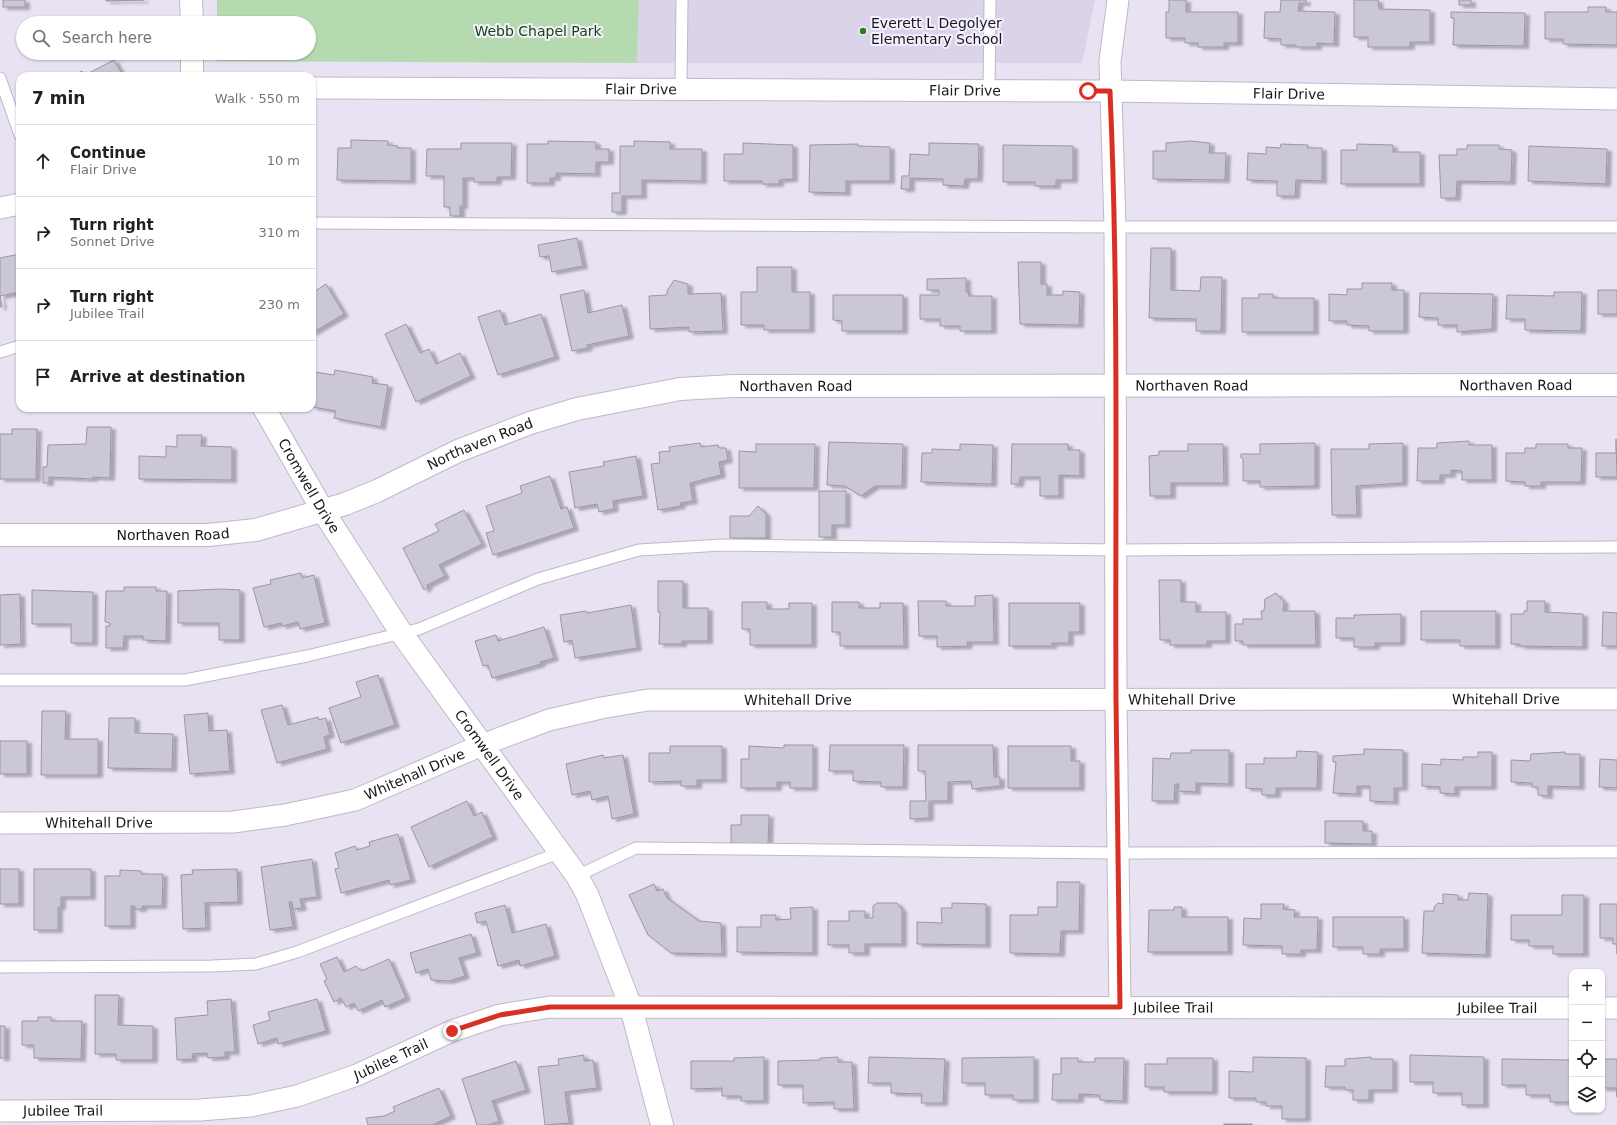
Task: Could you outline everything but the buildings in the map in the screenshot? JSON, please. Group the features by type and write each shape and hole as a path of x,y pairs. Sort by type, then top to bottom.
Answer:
{"street":[{"path":"191,0 192,16"},
{"path":"1118,0 1110,61 1110,91 1115,227 1117,385 1116,699 1120,1007"},
{"path":"192,60 192,72"},
{"name":"Flair Drive","path":"316,88 681,88 1110,91 1617,99"},
{"path":"0,208 16,205"},
{"name":"Northaven Road","path":"0,535 208,535 256,530 323,510 377,491 458,451 530,423 577,409 680,389 733,386 1617,385"},
{"name":"Cromwell Drive","path":"266,412 323,510 402,634 561,852 587,894 631,1007 662,1125"},
{"name":"Whitehall Drive","path":"0,823 233,822 285,815 355,800 482,745 549,720 601,708 648,700 1617,699"},
{"name":"Jubilee Trail","path":"0,1111 200,1110 251,1106 297,1096 357,1074 452,1031 500,1015 550,1007 1569,1008"},
{"path":"1605,1008 1617,1008"}],"lane":[{"path":"681,88 682,0"},
{"path":"990,0 990,91"},
{"path":"0,78 16,124"},
{"path":"316,223 1115,227 1617,227"},
{"path":"0,352 16,347"},
{"path":"0,680 185,680 307,656 419,629 538,579 639,550 722,545 1116,550 1617,548"},
{"path":"577,876 636,848 1118,853 1617,852"},
{"path":"0,967 212,966 256,964 296,952 561,852"}],"shaded area":[{"name":"Everett L Degolyer Elementary School","path":"639,0 1095,0 1082,63 637,63"}],"green space":[{"name":"Webb Chapel Park","path":"217,0 639,0 637,63 217,61 316,60 316,16 217,16"}],"place":[{"name":"Everett L Degolyer Elementary School","path":"863,31"}],"route":[{"path":"452,1031 500,1015 550,1007 1120,1007 1116,699 1117,385 1115,227 1110,91 1088,91"}]}
